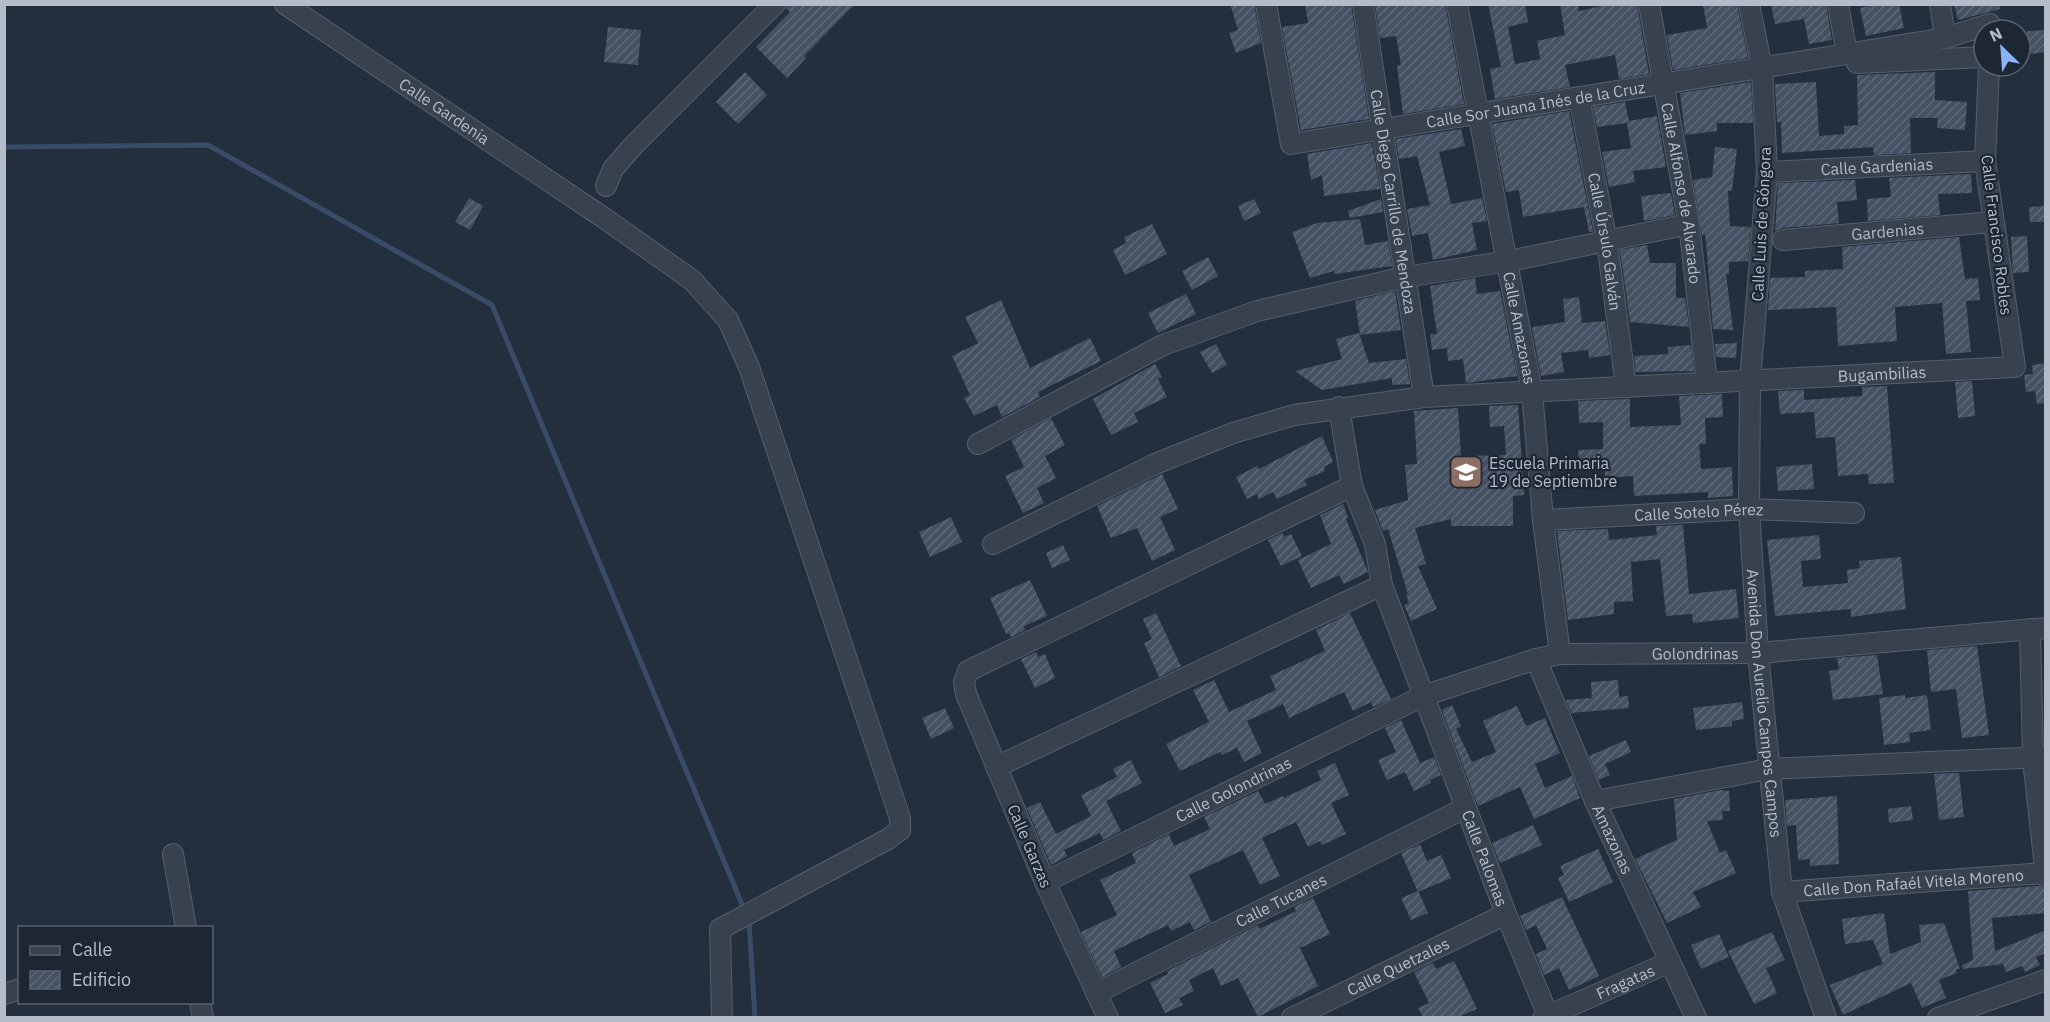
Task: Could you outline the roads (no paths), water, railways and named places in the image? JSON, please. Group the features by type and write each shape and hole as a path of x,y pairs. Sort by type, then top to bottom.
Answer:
{"street":[{"name":"Calle Gardenia","path":"285,4 604,218 692,280 728,320 753,378 900,818 900,830 888,839 720,929 722,1017"},
{"path":"606,186 613,169 633,146 775,4"},
{"name":"Calle Diego Carrillo de Mendoza","path":"1363,4 1424,397"},
{"name":"Calle Amazonas","path":"1456,4 1509,261 1532,392 1543,520 1560,654"},
{"name":"Calle Alfonso de Alvarado","path":"1649,4 1689,224 1707,383"},
{"name":"Calle Luis de Góngora","path":"1749,4 1771,67 1767,172 1750,381"},
{"path":"1838,4 1847,54"},
{"path":"1940,4 1945,38"},
{"name":"Calle Sor Juana Inés de la Cruz","path":"1272,6 1292,144 1478,111 1945,38 1972,27"},
{"name":"Calle Sor Juana Inés de la Cruz","path":"1771,67 1972,58"},
{"name":"Calle Francisco Robles","path":"1988,78 1985,161 2015,367"},
{"name":"Calle Úrsulo Galván","path":"1579,97 1607,242 1626,387"},
{"name":"Calle Gardenias","path":"1767,172 1985,161"},
{"name":"Gardenias","path":"1783,240 1993,222"},
{"path":"978,444 1162,345 1257,311 1405,277 1509,261 1689,224"},
{"name":"Bugambilias","path":"993,544 1177,455 1233,433 1284,418 1339,407 1424,397 2015,367"},
{"name":"Avenida Don Aurelio Campos Campos","path":"1750,381 1749,509 1758,653 1782,892 1826,1017"},
{"name":"Calle Palomas","path":"1339,407 1352,486 1375,544 1382,585 1546,1017"},
{"name":"Calle Garzas","path":"1108,1017 1045,882 966,694 964,682 968,670 1352,486"},
{"name":"Calle Sotelo Pérez","path":"1543,520 1749,509 1854,513"},
{"path":"996,767 1382,585"},
{"path":"2038,628 2039,758 2045,875"},
{"name":"Golondrinas","path":"1423,696 1536,659 1560,654 1758,653 2038,628"},
{"name":"Amazonas","path":"1536,659 1595,801 1696,1017"},
{"name":"Calle Golondrinas","path":"1045,882 1423,696"},
{"path":"1595,801 1769,769 2039,758"},
{"name":"Calle Tucanes","path":"1096,993 1465,808"},
{"path":"173,854 186,926"},
{"name":"Calle Don Rafaél Vitela Moreno","path":"1782,892 2045,875"},
{"name":"Calle Quetzales","path":"1292,1017 1506,914"},
{"name":"Fragatas","path":"1546,1017 1670,962"},
{"path":"1938,1017 2046,980"}],"waterway":[{"path":"4,147 208,145 492,305 749,921 755,1018"}],"place":[{"name":"Escuela Primaria 19 de Septiembre","path":"1466,472"}]}
